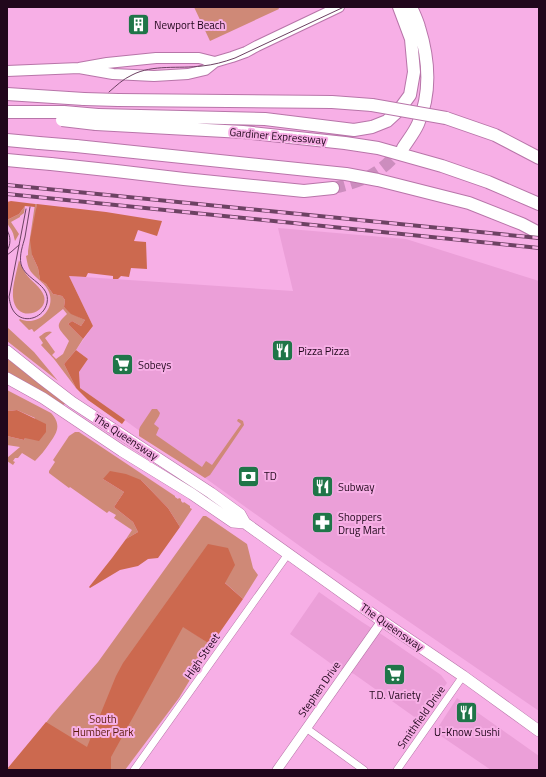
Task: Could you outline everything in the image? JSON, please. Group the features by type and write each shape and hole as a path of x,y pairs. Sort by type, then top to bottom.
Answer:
{"highway":[{"path":"7,113 97,119 265,119 354,130 372,127 387,121 399,110 410,95 414,72 410,39 399,7"},
{"path":"403,148 418,125 426,99 428,69 419,26 411,7"},
{"path":"418,7 419,26"},
{"path":"7,94 84,99 317,102 372,105 446,118 495,135 539,158"},
{"name":"Gardiner Expressway","path":"97,119 243,132 378,148 442,166 488,182 539,204"},
{"path":"7,140 352,175 469,203 522,224 539,233"},
{"path":"7,160 304,191 333,188"}],"main road":[{"path":"79,68 113,74 154,76 188,74 205,70 215,62 232,58 246,52 339,7"},
{"path":"7,71 79,68 107,63 156,58 199,58 215,62"},
{"name":"The Queensway","path":"7,351 72,402 211,493 240,514 245,524"},
{"name":"The Queensway","path":"7,378 43,398 122,451 234,522 245,524 382,621 463,676 539,731"}],"street":[{"name":"High Street","path":"138,769 288,554"},
{"name":"Stephen Drive","path":"277,770 382,621"},
{"name":"Smithfield Drive","path":"397,770 463,676"},
{"path":"306,728 364,770"}],"shaded area":[{"path":"278,228 406,239 539,281 539,711 322,562 80,388 79,372 88,359 76,350 93,326 69,276 293,291"},
{"path":"319,592 441,675 447,683 420,721 354,674 337,668 290,634"},
{"path":"457,698 539,756 539,770 491,770 435,732"}],"green space":[{"path":"194,7 278,7 279,9 210,41"},
{"path":"11,201 35,204 35,207 25,206 19,214 7,220 7,202"},
{"path":"35,204 37,204 32,255 38,268 40,280 46,284 53,294 62,296 65,300 64,307 71,313 85,320 81,326 72,321 68,324 83,339 64,364 76,388 54,359 41,345 43,343 39,337 47,332 52,332 45,338 55,352 52,355 56,359 63,354 69,341 59,328 60,322 67,314 63,309 34,332 32,329 29,330 19,320 33,321 38,319 44,315 50,305 48,289 31,271 26,256 28,255"},
{"path":"37,204 106,212 162,221 157,236 138,230 134,241 146,242 147,269 131,268 129,277 121,276 118,279 113,279 113,276 88,273 86,277 69,276 93,326 83,339 68,324 72,321 81,326 85,320 71,314 64,307 65,300 62,296 53,294 46,284 40,280 38,268 32,255 30,240"},
{"path":"25,206 24,213 11,222 19,234 15,241 13,232 8,225 7,220 19,214"},
{"path":"19,260 28,277 41,290 44,296 42,308 31,313 19,311 15,305 13,297 14,283"},
{"path":"7,327 34,352 58,381 7,341"},
{"path":"76,350 88,359 79,372 80,388 124,419 125,420 122,424 88,400 76,388 64,364"},
{"path":"7,357 65,403 64,405 7,373"},
{"path":"7,390 51,413 56,421 56,433 35,461 22,453 18,458 15,458 13,465 7,461 7,458 20,447 7,445 7,436 24,440 35,418 17,410 9,411 7,409"},
{"path":"7,409 9,411 17,410 46,424 46,432 39,441 25,438 24,440 7,436"},
{"path":"152,409 157,409 160,413 154,424 159,428 156,435 202,467 206,461 212,465 241,424 237,421 238,419 243,421 244,425 210,475 205,478 139,436 140,427"},
{"path":"75,432 79,432 178,499 181,499 183,503 184,502 190,506 192,509 180,527 168,508 141,480 103,479 124,492 114,507 133,522 138,532 126,539 132,530 114,518 116,515 109,511 107,513 49,473 55,462 53,460 69,436"},
{"path":"110,471 126,474 141,480 168,508 180,527 158,558 148,559 138,566 120,570 90,588 89,587 126,539 138,532 133,522 114,507 124,492 103,479"},
{"name":"South Humber Park","path":"203,516 206,516 247,544 253,568 258,575 243,599 222,580 183,626 211,645 179,698 125,770 9,770 52,715 98,662"},
{"path":"208,544 228,548 235,565 225,583 243,599 211,645 183,627 111,757 111,770 7,770 46,722 87,747 116,676 123,663"}],"tunnel":[{"path":"333,188 353,183 377,172 403,148"}],"tram line":[{"path":"109,92 126,78 149,69 206,66 235,58 344,7"},
{"path":"26,209 9,297 10,304 14,312 20,317 29,319 39,315 47,303 45,291 27,274 21,264 21,254 30,207"},
{"path":"7,230 10,240 7,251"},
{"path":"7,255 19,245"}],"railway":[{"path":"7,185 539,238"},
{"path":"7,194 539,248"}],"place":[{"name":"Newport Beach","path":"139,25"},
{"name":"Pizza Pizza","path":"283,351"},
{"name":"Sobeys","path":"122,365"},
{"name":"TD","path":"249,476"},
{"name":"Subway","path":"323,487"},
{"name":"Shoppers Drug Mart","path":"322,523"},
{"name":"T.D. Variety","path":"395,675"},
{"name":"U-Know Sushi","path":"467,712"}]}
